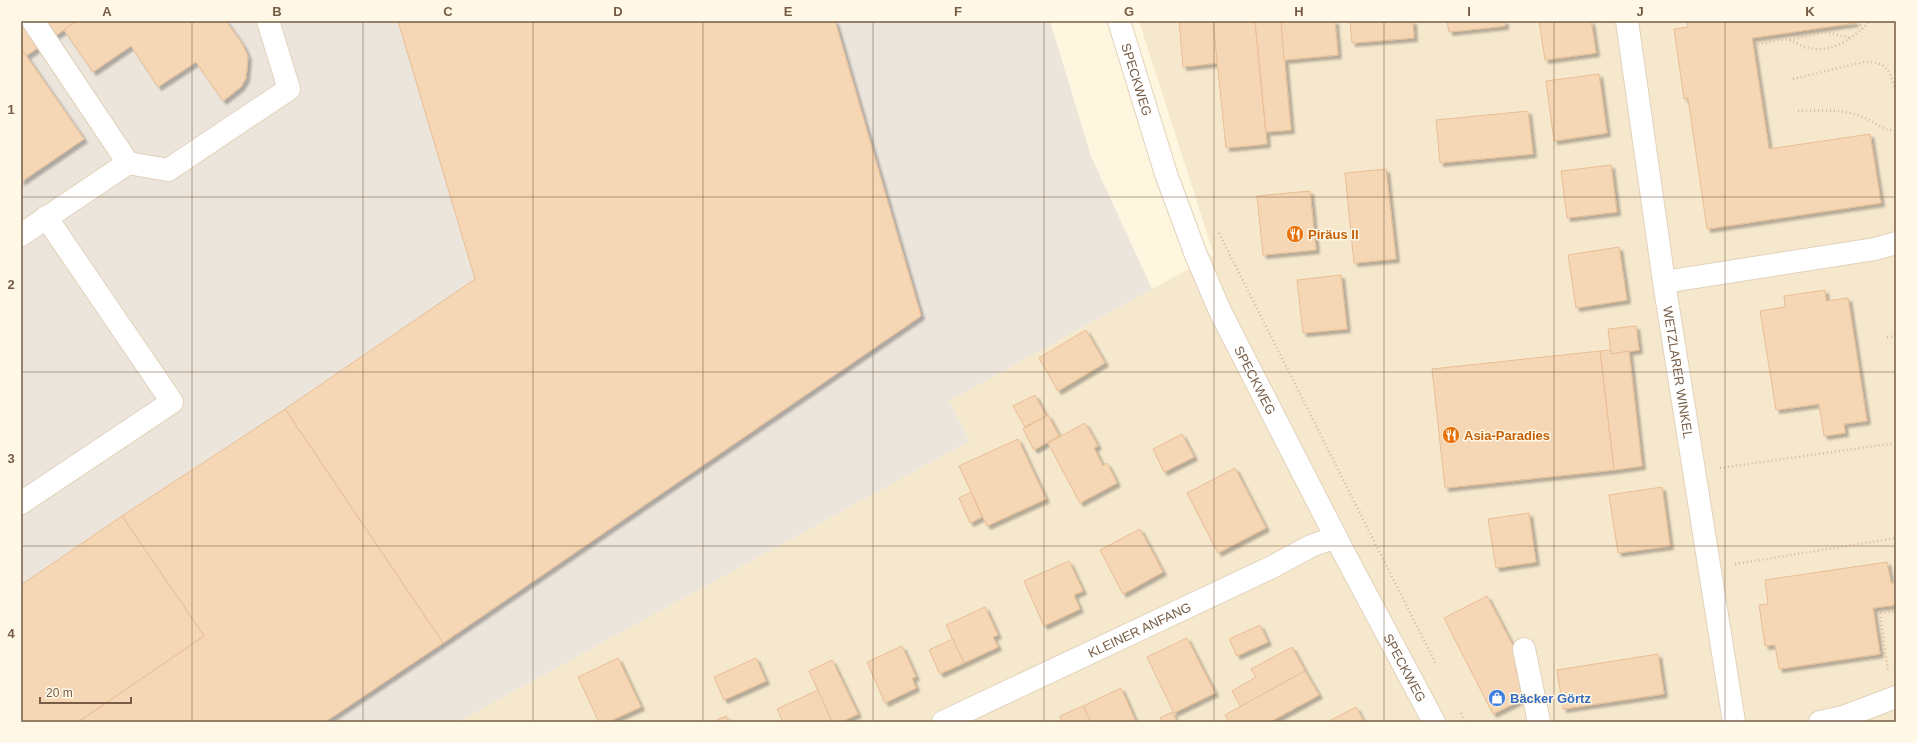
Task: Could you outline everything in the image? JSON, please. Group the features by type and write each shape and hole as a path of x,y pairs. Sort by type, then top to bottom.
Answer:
{"street":[{"path":"33,21 128,164"},
{"path":"21,235 128,164 168,170 290,89 268,21"},
{"name":"SPECKWEG","path":"1119,21 1166,174 1196,255 1220,311 1336,537 1434,722"},
{"name":"WETZLARER WINKEL","path":"1628,21 1664,282 1734,722"},
{"path":"21,503 172,402 46,217"},
{"path":"1664,282 1875,249 1896,243"},
{"name":"KLEINER ANFANG","path":"943,722 1284,562 1311,546 1336,537"},
{"path":"1524,649 1539,722"},
{"path":"1820,722 1843,717 1894,698"}],"path":[{"path":"1859,21 1862,30"},
{"path":"1790,40 1804,47 1817,50 1842,44 1862,30 1870,21"},
{"path":"1754,46 1825,32 1852,38"},
{"path":"1793,79 1864,62 1873,62 1881,64 1891,74 1896,92"},
{"path":"1798,111 1828,110 1851,113 1870,120 1886,129 1896,130"},
{"path":"1218,230 1227,252 1437,666"},
{"path":"1887,337 1896,336"},
{"path":"1694,472 1896,443"},
{"path":"1709,568 1896,538"},
{"path":"1873,611 1880,613 1896,611"},
{"path":"1880,613 1894,698"},
{"path":"1458,708 1465,722"}],"shaded area":[{"path":"21,21 1050,21 1091,156 1152,289 949,401 970,441 458,722 21,722"},
{"path":"1139,21 1896,21 1896,722 458,722 970,441 949,401 1214,255"}],"building":[{"path":"21,21 77,21 26,56 21,48"},
{"path":"77,21 226,21 243,45 248,57 246,78 241,87 223,101 196,62 158,87 131,46 93,72 64,30"},
{"path":"398,21 835,21 921,316 443,643 285,409 475,279"},
{"path":"1179,21 1213,21 1218,63 1183,67"},
{"path":"1213,21 1255,21 1267,144 1226,148"},
{"path":"1255,21 1281,21 1291,130 1266,132"},
{"path":"1281,21 1335,21 1338,55 1284,60"},
{"path":"1350,21 1413,21 1414,38 1352,43"},
{"path":"1447,21 1505,21 1505,26 1449,32"},
{"path":"1539,21 1591,21 1596,53 1545,60"},
{"path":"1687,21 1855,21 1855,23 1752,38 1769,149 1870,134 1881,203 1707,229 1688,98 1684,99 1674,29 1688,27"},
{"path":"21,48 84,139 21,182"},
{"path":"1599,74 1607,133 1554,141 1546,81"},
{"path":"1528,111 1533,154 1440,163 1436,120"},
{"path":"1611,165 1617,212 1567,218 1561,171"},
{"path":"1386,169 1396,259 1354,263 1345,173"},
{"path":"1310,191 1316,250 1263,255 1257,196"},
{"path":"1619,247 1627,300 1576,308 1568,255"},
{"path":"1341,275 1347,329 1303,333 1297,280"},
{"path":"1825,290 1826,301 1848,298 1867,421 1844,424 1845,433 1824,436 1819,404 1776,410 1760,311 1785,307 1784,296"},
{"path":"1636,326 1639,350 1611,354 1608,329"},
{"path":"1086,330 1105,363 1058,391 1039,358"},
{"path":"1610,350 1611,354 1629,351 1642,466 1614,470 1600,351"},
{"path":"1600,351 1614,470 1445,488 1432,369"},
{"path":"1035,395 1046,416 1025,427 1013,406"},
{"path":"285,409 443,643 325,722 78,722 204,636 122,516"},
{"path":"1048,415 1059,436 1034,450 1023,429"},
{"path":"1085,423 1098,446 1094,448 1103,466 1107,463 1117,483 1080,503 1048,443"},
{"path":"1182,434 1194,457 1164,472 1153,449"},
{"path":"1018,439 1046,499 987,526 959,466"},
{"path":"1235,468 1266,528 1218,553 1187,493"},
{"path":"1662,487 1670,546 1618,553 1609,495"},
{"path":"971,492 982,517 970,523 959,498"},
{"path":"1529,513 1536,562 1496,568 1488,519"},
{"path":"122,516 204,636 78,722 21,722 21,585"},
{"path":"1140,529 1163,572 1123,594 1100,550"},
{"path":"1069,561 1083,591 1074,595 1080,609 1044,626 1024,581"},
{"path":"1887,562 1891,583 1896,583 1896,605 1873,608 1880,654 1779,669 1775,645 1765,646 1759,605 1768,604 1765,580"},
{"path":"1487,596 1523,665 1515,669 1529,696 1493,714 1444,618"},
{"path":"985,607 998,635 993,637 998,647 964,663 946,625"},
{"path":"1260,625 1268,642 1237,656 1229,639"},
{"path":"1187,638 1215,693 1174,713 1147,657"},
{"path":"953,639 964,663 940,674 929,650"},
{"path":"902,646 916,677 912,678 916,688 885,703 867,662"},
{"path":"1292,647 1305,671 1241,707 1232,691 1256,677 1251,669"},
{"path":"1658,654 1664,694 1563,709 1557,670"},
{"path":"618,658 641,707 608,722 599,722 578,677"},
{"path":"756,658 766,681 724,700 714,677"},
{"path":"832,660 858,714 841,722 832,722 809,671"},
{"path":"1305,671 1319,695 1270,722 1229,722 1225,715"},
{"path":"1121,688 1136,722 1091,722 1083,706"},
{"path":"818,690 832,722 783,722 777,709"},
{"path":"1083,706 1091,722 1062,722 1060,716"},
{"path":"1356,707 1364,722 1327,722"},
{"path":"1172,712 1177,722 1162,722 1160,718"},
{"path":"726,716 729,722 712,722"}],"place":[{"name":"Piräus II","path":"1295,234"},
{"name":"Asia-Paradies","path":"1451,435"},
{"name":"Bäcker Görtz","path":"1497,698"}]}
